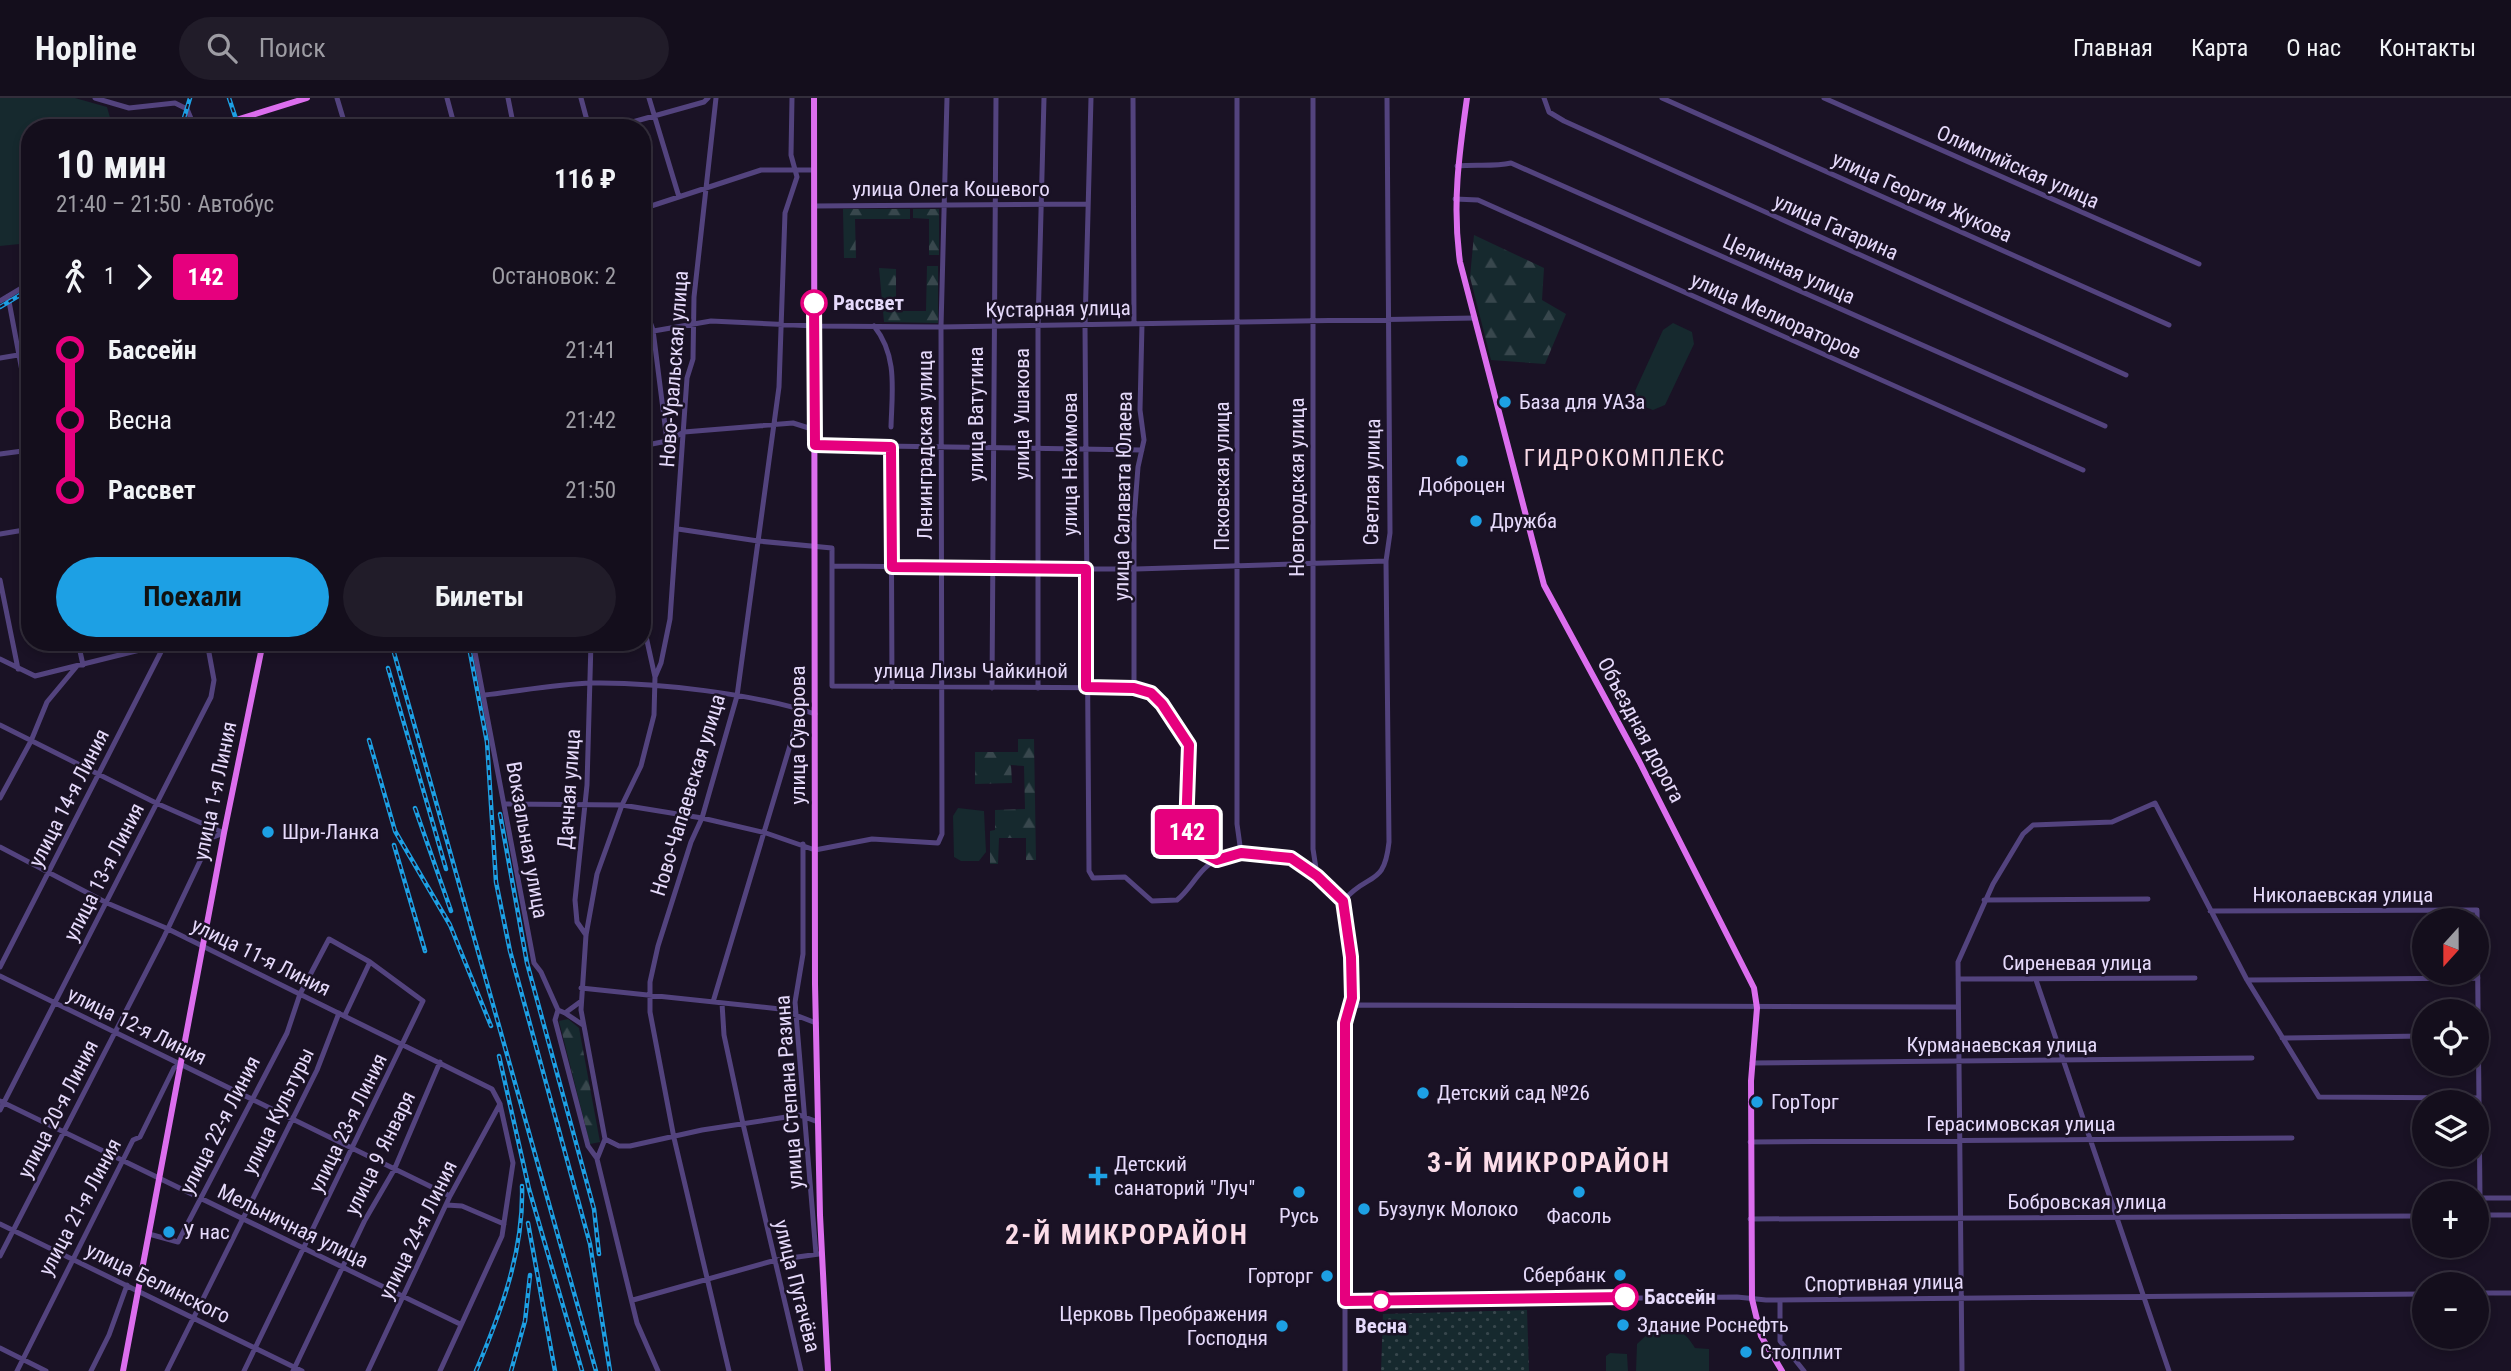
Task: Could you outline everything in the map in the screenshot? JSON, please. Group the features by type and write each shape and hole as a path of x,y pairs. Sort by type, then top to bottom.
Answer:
{"main road":[{"path":"244,119 307,98"},
{"name":"улица Суворова","path":"814,98 816,1023 819,1254 828,1371"},
{"name":"Объездная дорога","path":"1467,98 1455,199 1460,262 1535,558 1544,585 1754,988 1757,1008 1752,1063 1750,1142 1752,1299 1761,1336 1782,1371"},
{"name":"улица 1-я Линия","path":"202,946 261,651"},
{"name":"улица 21-я Линия","path":"159,1179 202,946"},
{"name":"улица 22-я Линия","path":"123,1371 159,1179"}],"street":[{"path":"98,98 129,108 175,103 187,109 191,119"},
{"path":"337,98 343,119"},
{"path":"447,98 453,119"},
{"path":"508,98 512,119"},
{"path":"581,98 587,119"},
{"path":"649,98 679,197"},
{"path":"643,119 708,98"},
{"name":"Ново-Уральская улица","path":"605,1139 581,1001 586,934 597,874 622,805 641,766 653,715 655,677 661,663 670,618 684,432 716,98"},
{"name":"Ново-Чапаевская улица","path":"729,1371 674,1138 650,1012 650,995 657,946 691,842 702,818 737,696 774,425 783,325 785,213 797,170 791,155 792,98"},
{"name":"Ленинградская улица","path":"815,850 872,839 929,845 938,843 942,834 940,327 947,98"},
{"name":"улица Ватутина","path":"992,688 992,326 996,98"},
{"name":"улица Ушакова","path":"1038,688 1038,326 1044,98"},
{"name":"улица Нахимова","path":"1091,98 1085,326 1089,871 1093,878 1125,877 1152,901 1177,900 1205,868 1217,860"},
{"path":"1133,98 1134,324"},
{"name":"Псковская улица","path":"1237,98 1237,824 1241,853"},
{"name":"Новгородская улица","path":"1313,98 1313,849 1317,876"},
{"name":"Светлая улица","path":"1343,901 1354,889 1382,873 1386,866 1389,829 1386,561 1390,533 1387,98"},
{"name":"улица Гагарина","path":"1544,98 1549,112 1564,121 2126,375"},
{"name":"улица Георгия Жукова","path":"1662,98 2169,326"},
{"name":"Олимпийская улица","path":"1824,98 2199,264"},
{"name":"Целинная улица","path":"1457,166 1476,164 1491,167 1511,163 2105,426"},
{"path":"651,206 761,170 814,170"},
{"name":"улица Мелиораторов","path":"1455,199 1478,200 2083,470"},
{"name":"улица Олега Кошевого","path":"814,206 1088,204"},
{"path":"0,301 21,288"},
{"path":"8,296 21,368"},
{"name":"Кустарная улица","path":"653,330 694,323 940,327 1475,318"},
{"path":"651,324 667,441"},
{"name":"улица Салавата Юлаева","path":"1134,688 1135,519 1142,450 1142,324"},
{"path":"874,326 885,340 891,358 891,427"},
{"path":"0,358 21,354"},
{"path":"651,444 667,441 684,432 793,423 815,430"},
{"path":"815,445 1142,450"},
{"path":"891,447 892,687"},
{"path":"0,454 21,451"},
{"path":"678,529 758,541 832,548 833,566 1136,569 1386,561"},
{"path":"0,534 21,530"},
{"name":"улица Лизы Чайкиной","path":"833,566 832,686 1134,688 1151,693 1189,745 1186,830 1201,852 1217,860"},
{"path":"0,580 18,669"},
{"path":"0,798 31,741 47,702 80,665 79,651"},
{"path":"0,659 35,676 126,651"},
{"name":"улица 14-я Линия","path":"0,967 165,651"},
{"name":"улица 13-я Линия","path":"0,1110 211,697 214,680 209,651"},
{"name":"Вокзальная улица","path":"475,651 526,930 534,963 541,972 558,1010 555,1020 588,1146 597,1159"},
{"name":"Дачная улица","path":"586,934 577,922 575,912 585,803 591,651"},
{"path":"649,651 655,677"},
{"path":"485,695 591,683 737,696 815,714"},
{"path":"713,1002 766,833 801,709"},
{"path":"0,725 156,803 224,832"},
{"path":"1962,1371 1958,962 1984,900 2023,834 2032,825 2100,822 2124,818 2155,803 2247,979 2319,1097 2412,1098"},
{"path":"505,804 622,805 702,818 766,833 815,850"},
{"name":"улица 20-я Линия","path":"0,1256 211,838 224,832"},
{"name":"улица Степана Разина","path":"803,844 803,954 795,1002 819,1254"},
{"name":"улица 11-я Линия","path":"0,847 107,903 166,928 492,1088 499,1104"},
{"path":"1217,860 1241,853 1291,858 1317,876 1343,901 1351,957 1350,1010 1345,1023 1345,1371"},
{"path":"1984,900 2148,899"},
{"name":"Николаевская улица","path":"2210,911 2412,910"},
{"name":"улица 22-я Линия","path":"149,1234 178,1242 287,1033 300,994 329,939 370,962"},
{"name":"улица 23-я Линия","path":"244,1371 423,1001 370,962"},
{"name":"улица Культуры","path":"167,1371 370,962"},
{"name":"улица 12-я Линия","path":"0,976 450,1196"},
{"name":"Сиреневая улица","path":"1958,979 2195,978"},
{"path":"2247,979 2412,978"},
{"path":"2036,980 2169,1371"},
{"path":"581,988 780,1009 816,1023"},
{"path":"565,1013 581,1001"},
{"name":"улица Пугачёва","path":"722,1003 724,1035 743,1124 801,1371"},
{"path":"1350,1010 1358,1005 1957,1007"},
{"path":"558,1010 584,1025"},
{"path":"2282,1038 2412,1036"},
{"name":"Курманаевская улица","path":"1752,1063 2252,1058"},
{"name":"улица 9 Января","path":"293,1369 342,1267 394,1170 440,1062"},
{"name":"улица 21-я Линия","path":"17,1371 133,1140 140,1137 174,1068 180,1064"},
{"name":"Мельничная улица","path":"2,1102 401,1298 460,1324"},
{"path":"440,1371 502,1236 513,1163 499,1104"},
{"name":"улица 24-я Линия","path":"368,1371 450,1196 499,1104"},
{"path":"658,1371 654,1358 642,1339 597,1159 605,1139 620,1146 630,1146 799,1115 818,1122"},
{"name":"Герасимовская улица","path":"1750,1142 2292,1138"},
{"path":"2479,1167 2480,1198 2511,1198"},
{"path":"447,1205 462,1206 503,1224"},
{"path":"2489,1215 2511,1215"},
{"name":"Бобровская улица","path":"1750,1219 2412,1216"},
{"name":"улица Белинского","path":"0,1224 293,1369 302,1371"},
{"path":"633,1300 776,1260 819,1254"},
{"path":"91,1371 109,1335 127,1285"},
{"path":"2489,1293 2511,1293"},
{"name":"Спортивная улица","path":"1345,1301 2143,1298 2412,1294"},
{"path":"1780,1300 1780,1341 1804,1371"},
{"path":"0,1348 46,1371"}],"green space":[{"path":"0,98 75,98 107,107 110,119 21,119 21,244 0,246"},
{"path":"843,209 910,209 910,219 855,219 856,258 844,258"},
{"path":"913,209 939,209 939,255 929,255 929,219 913,218"},
{"path":"1474,235 1544,268 1542,300 1566,314 1545,364 1491,360 1470,277"},
{"path":"927,266 938,266 938,323 884,322 879,268 896,269 896,311 926,311"},
{"path":"1673,323 1692,332 1694,344 1665,405 1653,410 1640,405 1635,391 1663,330"},
{"path":"1018,739 1034,739 1036,860 1026,860 1026,838 999,838 998,864 990,864 990,831 995,830 995,810 1025,809 1024,766 1011,765 1012,783 975,784 975,752 1018,752"},
{"path":"958,808 984,811 986,852 979,861 961,861 954,857 953,816"},
{"path":"568,1019 579,1028 600,1142 590,1144 559,1021"},
{"path":"1527,1310 1529,1371 1381,1371 1383,1314"},
{"path":"1663,1328 1682,1333 1695,1348 1709,1349 1709,1371 1636,1371 1637,1344 1652,1330"},
{"path":"1610,1353 1627,1354 1628,1371 1606,1371 1606,1356"}],"railway":[{"path":"184,119 190,98"},
{"path":"229,98 236,119"},
{"path":"0,307 21,294"},
{"path":"394,651 596,1371"},
{"path":"470,651 487,742 496,882 510,951 590,1244 610,1371"},
{"path":"388,668 446,869"},
{"path":"369,740 395,831 450,925 491,1026"},
{"path":"415,808 451,911"},
{"path":"500,814 527,963 594,1209 599,1254"},
{"path":"394,845 425,951"},
{"path":"499,1056 529,1189 582,1371"},
{"path":"476,1371 502,1304 515,1258 522,1210 522,1186"},
{"path":"528,1223 555,1371"},
{"path":"511,1371 525,1321 530,1275"}],"bus line":[{"name":"142","path":"814,303 815,445 891,447 892,567 1086,569 1086,687 1134,688 1151,693 1162,704 1189,745 1186,830 1192,844 1217,860 1241,853 1248,856 1291,858 1317,876 1343,901 1349,933 1352,998 1345,1023 1345,1301 1625,1297"}],"place":[{"name":"Рассвет","path":"814,303"},
{"name":"База для УАЗа","path":"1505,402"},
{"name":"Доброцен","path":"1462,461"},
{"name":"Дружба","path":"1476,521"},
{"name":"Шри-Ланка","path":"268,832"},
{"name":"Детский сад №26","path":"1423,1093"},
{"name":"ГорТорг","path":"1757,1102"},
{"name":"Детский санаторий \"Луч\"","path":"1098,1176"},
{"name":"Русь","path":"1299,1192"},
{"name":"Фасоль","path":"1579,1192"},
{"name":"Бузулук Молоко","path":"1364,1209"},
{"name":"У нас","path":"169,1232"},
{"name":"Сбербанк","path":"1620,1275"},
{"name":"Горторг","path":"1327,1276"},
{"name":"Бассейн","path":"1625,1297"},
{"name":"Весна","path":"1381,1301"},
{"name":"Здание Роснефть","path":"1623,1325"},
{"name":"Церковь Преображения Господня","path":"1282,1326"},
{"name":"Столплит","path":"1746,1352"}],"district":[{"name":"ГИДРОКОМПЛЕКС","path":"1625,458"},
{"name":"3-Й МИКРОРАЙОН","path":"1549,1162"},
{"name":"2-Й МИКРОРАЙОН","path":"1127,1234"}]}
